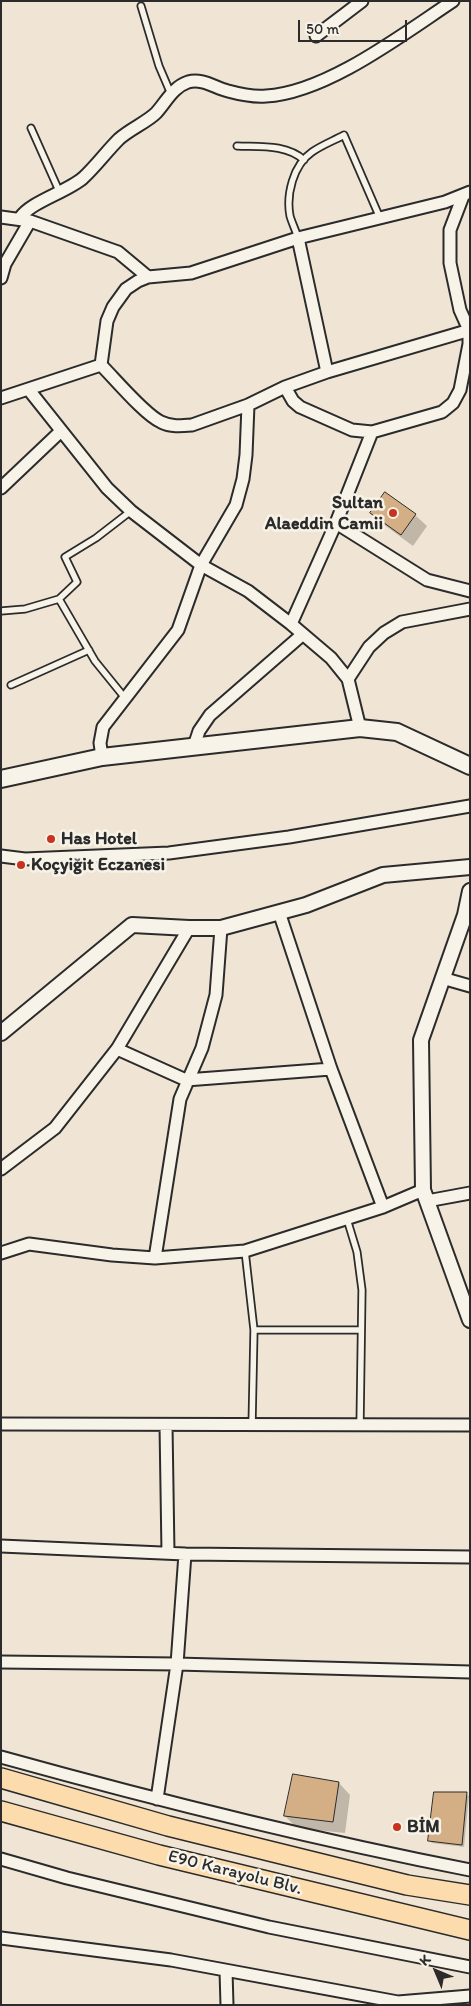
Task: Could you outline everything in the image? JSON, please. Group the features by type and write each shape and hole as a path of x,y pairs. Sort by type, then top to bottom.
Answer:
{"highway":[{"name":"E90 Karayolu Blv.","path":"1,1778 187,1831 407,1885 470,1895"},
{"name":"E90 Karayolu Blv.","path":"1,1811 159,1855 470,1930"}],"main road":[{"path":"1,779 102,757 360,728 397,732 470,766"}],"street":[{"path":"316,36 362,1"},
{"path":"1,278 5,264 25,220 27,210 60,193 88,174 118,141 133,128 155,114 171,94 187,83 205,82 228,91 264,96 291,92 312,85 374,54 453,1"},
{"path":"101,365 107,321 113,307 126,289 148,277 191,274 298,238 445,202 466,194"},
{"path":"285,387 293,401 300,407 352,430 372,432 442,412 453,403 460,390 470,344 469,330 460,310 450,263 450,230 466,194"},
{"path":"1,216 25,220 118,252 148,277"},
{"path":"298,238 327,372"},
{"path":"101,365 153,417 166,424 182,426 192,425 248,405 285,387 327,372 469,330"},
{"path":"1,398 101,365"},
{"path":"29,390 107,488 131,511 201,565 248,591 292,624 330,658 348,679 360,728"},
{"path":"102,757 100,742 103,727 178,630 201,565 236,505 243,480 246,455 248,405"},
{"path":"1,488 61,431"},
{"path":"292,624 336,523 372,432"},
{"path":"336,523 427,580 470,591"},
{"path":"348,679 369,648 384,633 402,622 470,609"},
{"path":"194,746 204,723 213,711 303,634"},
{"path":"1,856 25,859 169,853 289,837 470,806"},
{"path":"1,1033 132,925 221,928 306,905 383,875 470,867"},
{"path":"470,891 467,915 442,978 421,1040 425,1196 470,1320"},
{"path":"279,912 332,1069 383,1207"},
{"path":"1,1168 55,1128 118,1049 189,928"},
{"path":"155,1258 180,1099 186,1080 202,1048 216,994 221,928"},
{"path":"442,978 470,986"},
{"path":"118,1049 186,1080 332,1069"},
{"path":"1,1253 29,1244 112,1255 155,1258 245,1251 383,1207 425,1196 470,1193"},
{"path":"1,1424 470,1426"},
{"path":"166,1425 168,1553"},
{"path":"1,1546 184,1554 470,1557"},
{"path":"157,1799 177,1664 184,1554"},
{"path":"1,1662 177,1664 470,1672"},
{"path":"1,1757 157,1799 360,1848 470,1870"},
{"path":"1,1859 67,1878 270,1927 470,1967"},
{"path":"1,1938 171,1960 398,2003 470,1996"},
{"path":"226,1971 227,2005"}],"lane":[{"path":"142,6 159,66 171,94"},
{"path":"31,128 60,193"},
{"path":"298,238 290,217 289,195 295,174 312,152 344,135 380,218"},
{"path":"237,146 279,148 294,153 304,160"},
{"path":"1,611 25,608 59,598 77,582 65,558 96,538 131,511"},
{"path":"59,598 105,676 125,698"},
{"path":"11,685 89,650"},
{"path":"346,1219 360,1270 362,1304 360,1330 360,1425"},
{"path":"245,1251 254,1330 252,1425"},
{"path":"254,1330 360,1330"}],"building":[{"name":"Sultan Alaeddin Camii","path":"385,492 416,514 401,535 370,513"},
{"path":"293,1774 339,1782 333,1822 284,1816"},
{"path":"434,1792 467,1792 462,1845 428,1841"}],"place":[{"name":"Sultan Alaeddin Camii","path":"393,513"},
{"name":"Has Hotel","path":"51,839"},
{"name":"Koçyiğit Eczanesi","path":"21,865"},
{"name":"BİM","path":"397,1827"}]}
